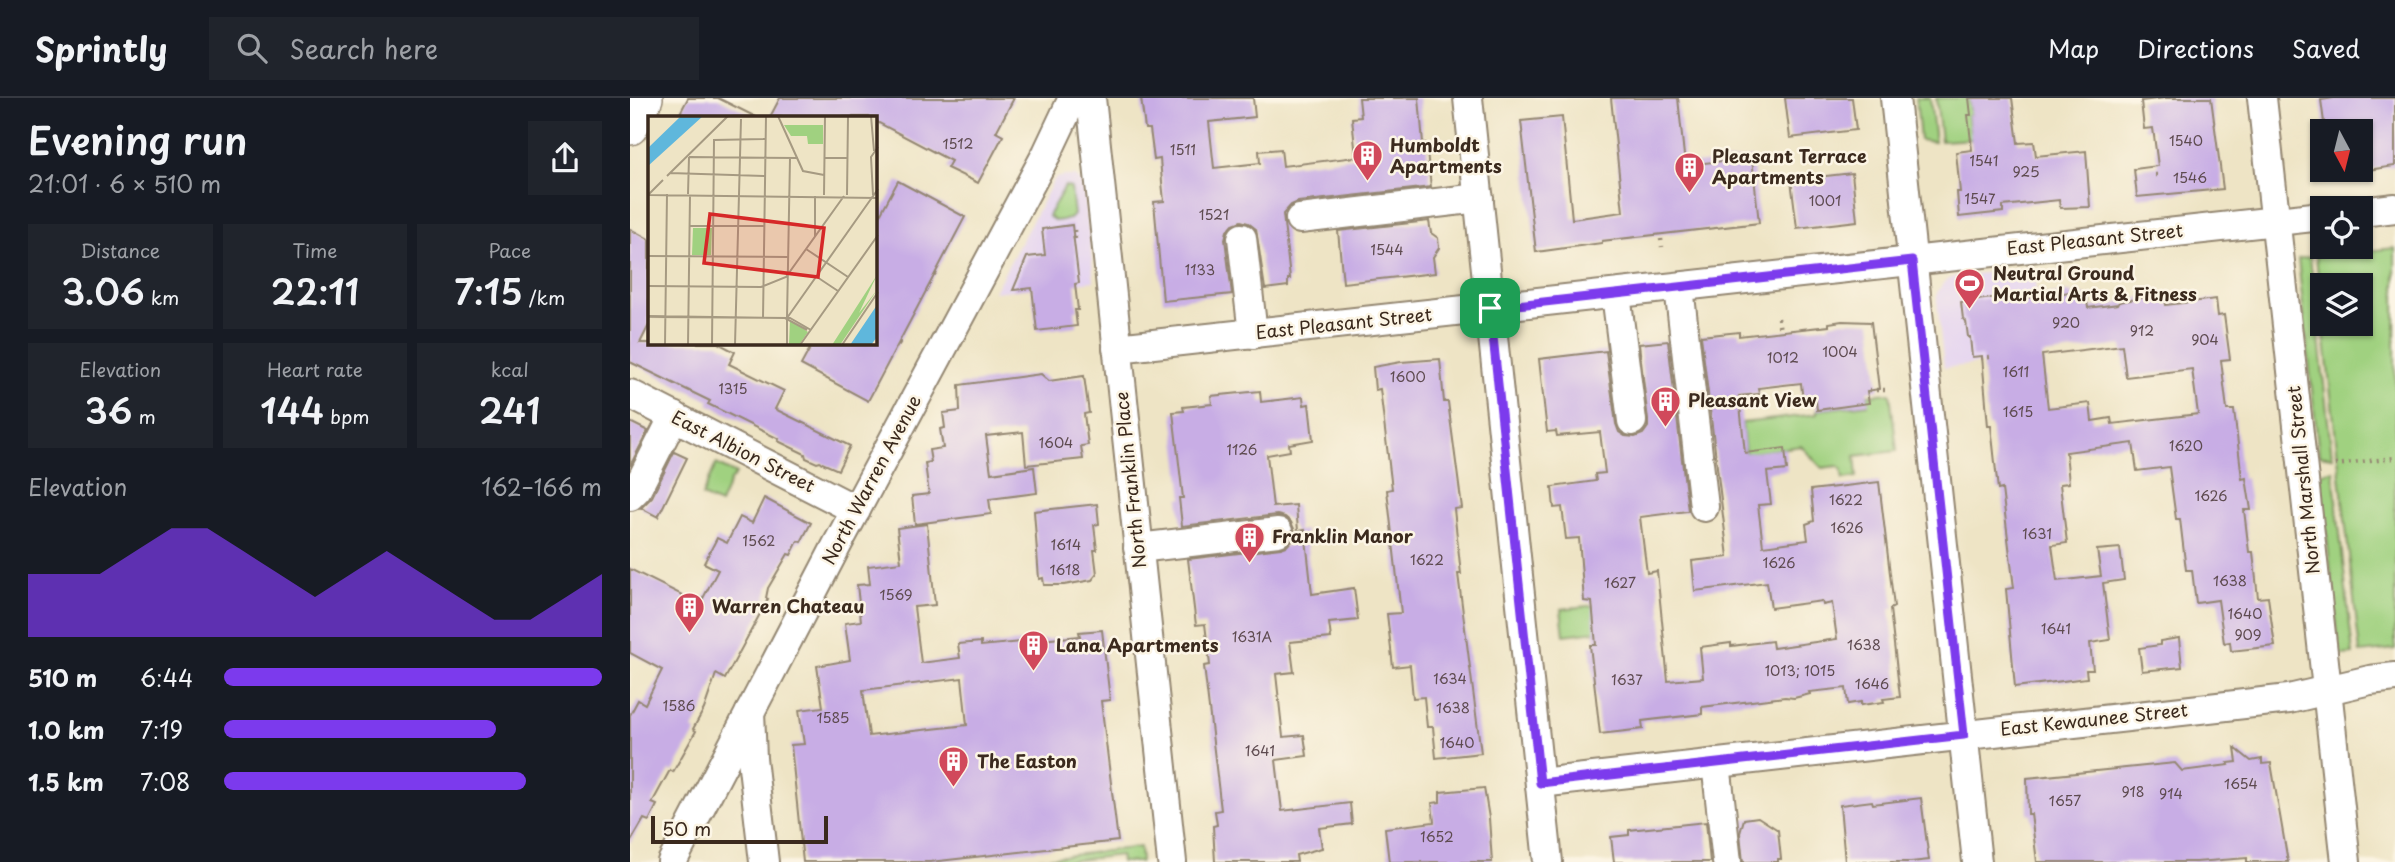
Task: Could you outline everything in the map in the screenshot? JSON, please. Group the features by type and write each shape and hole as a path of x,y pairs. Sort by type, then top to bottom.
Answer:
{"street":[{"name":"North Warren Avenue","path":"672,862 1047,153 1073,98"},
{"name":"North Franklin Place","path":"1091,98 1171,862"},
{"path":"1468,98 1548,862"},
{"path":"1895,98 1977,862"},
{"name":"North Marshall Street","path":"2262,98 2346,862"},
{"path":"1300,219 1479,198"},
{"path":"2373,211 2395,208"},
{"name":"East Pleasant Street","path":"1117,348 2310,218"},
{"path":"1242,238 1253,334"},
{"path":"1679,287 1704,507"},
{"path":"1616,294 1632,421"},
{"name":"East Albion Street","path":"630,394 856,510"},
{"path":"630,496 637,489 674,416"},
{"path":"1138,548 1278,533"},
{"name":"East Kewaunee Street","path":"1540,783 2289,699 2370,680 2395,677"},
{"path":"750,711 752,758 764,862"},
{"path":"1716,763 1727,862"}],"path":[{"path":"1074,230 1075,239"},
{"path":"1661,239 1662,247"},
{"path":"1778,318 1780,331"},
{"path":"1981,358 1990,357"},
{"path":"1869,390 1886,390"},
{"path":"2336,465 2395,457"}],"shaded area":[{"path":"1076,176 1084,185 1094,281 994,292 1053,182 1056,178"},
{"path":"2033,268 2044,356 1944,368 1937,293 1944,282 1956,276"}],"green space":[{"path":"1916,98 1930,98 1935,142 1920,140"},
{"path":"1936,98 1969,98 1970,131 1975,139 1941,141"},
{"path":"1065,186 1071,188 1074,215 1070,219 1055,221 1048,216"},
{"path":"2395,248 2395,649 2360,653 2324,336 2373,336 2373,273 2318,273 2316,259 2373,259 2373,250"},
{"path":"2310,257 2310,336 2319,336 2332,457 2319,455 2298,259"},
{"path":"1890,393 1897,451 1855,456 1857,477 1843,479 1841,468 1837,466 1822,468 1801,446 1745,454 1742,423 1817,414 1817,410 1868,404 1868,395"},
{"path":"716,464 736,474 720,504 702,496"},
{"path":"2333,470 2353,654 2340,655 2320,474"},
{"path":"1643,600 1606,630 1564,635 1561,609"},
{"path":"1140,847 1141,862 1121,862 1120,855 1060,862 1013,862"}],"building":[{"path":"688,98 718,98 754,116 679,116"},
{"path":"780,98 1014,98 996,132 1003,136 978,183 947,168 951,161 877,122 877,116 771,116"},
{"path":"1141,98 1253,98 1255,117 1209,122 1214,168 1260,163 1259,151 1281,149 1283,166 1356,157 1352,118 1361,117 1359,98 1419,98 1431,187 1291,205 1283,214 1290,279 1288,286 1265,289 1256,229 1241,221 1233,224 1225,239 1232,294 1163,301 1154,202 1164,201 1160,159 1154,160 1150,129 1145,129"},
{"name":"Pleasant Terrace Apartments","path":"1611,98 1678,98 1685,165 1752,158 1759,223 1602,241 1536,252 1521,121 1562,117 1572,219 1623,212"},
{"path":"1785,98 1852,98 1856,130 1790,138"},
{"path":"1969,98 2012,98 2018,143 2034,142 2036,156 2086,151 2090,207 2060,208 2059,200 2003,206 2003,212 1959,217 1957,192 1960,192 1956,152 1972,150"},
{"path":"2211,98 2223,189 2137,197 2134,169 2158,166 2153,128 2144,129 2141,101"},
{"path":"2395,98 2395,166 2373,169 2373,119 2324,119 2321,100"},
{"path":"1852,173 1857,221 1797,228 1791,180"},
{"path":"898,181 965,217 868,401 801,365 812,345 877,345 877,220"},
{"path":"1429,221 1431,233 1438,238 1439,248 1433,257 1435,273 1343,283 1338,231"},
{"path":"1072,225 1079,283 1075,284 1077,326 1037,331 1032,288 1013,290 1027,257 1045,255 1042,229"},
{"path":"630,229 648,238 648,327 640,343 722,345 735,352 729,364 784,391 775,409 850,446 838,470 817,463 778,441 779,439 708,404 710,401 630,362"},
{"path":"2071,292 2071,297 2086,295 2088,308 2147,297 2165,298 2166,305 2216,299 2218,316 2224,315 2230,359 2221,360 2227,410 2234,410 2242,479 2246,478 2251,510 2244,510 2249,552 2253,552 2258,598 2268,597 2275,646 2231,651 2230,642 2224,643 2218,600 2196,603 2192,570 2186,570 2180,519 2176,519 2169,467 2137,471 2133,443 2066,452 2069,483 2060,484 2067,543 2052,545 2057,581 2101,576 2097,550 2120,548 2124,580 2103,583 2110,640 2090,643 2093,670 2086,670 2087,678 2015,687 2006,589 2014,588 2002,489 1998,490 1991,426 1988,426 1982,356 1972,357 1961,302 2025,294 2026,298","holes":["2122,345 2126,377 2192,369 2198,414 2112,424 2111,418 2092,421 2090,403 2048,408 2042,355"]},
{"path":"1871,322 1879,389 1867,391 1869,403 1817,410 1816,401 1803,402 1801,383 1758,388 1759,394 1739,396 1745,453 1785,448 1787,470 1767,472 1771,504 1758,505 1763,546 1808,540 1806,524 1814,521 1811,490 1879,482 1894,607 1890,609 1900,697 1861,705 1861,702 1848,704 1846,688 1809,692 1810,694 1794,698 1702,707 1702,714 1642,721 1643,729 1600,734 1590,645 1596,645 1592,602 1584,601 1579,538 1566,539 1562,507 1554,508 1552,487 1596,481 1595,474 1605,473 1600,432 1557,436 1556,431 1547,432 1539,359 1606,351 1616,424 1619,432 1635,437 1643,434 1648,427 1639,344 1668,341 1688,511 1640,517 1647,573 1657,571 1668,681 1703,678 1700,647 1772,641 1773,648 1837,639 1832,603 1823,605 1822,601 1771,608 1767,582 1695,591 1692,561 1728,557 1701,336 1739,332 1739,336 1829,326 1829,323"},
{"path":"1440,359 1444,402 1448,402 1462,508 1454,509 1461,574 1458,574 1481,753 1436,758 1433,727 1427,727 1424,697 1413,698 1410,665 1393,667 1387,614 1401,613 1387,490 1392,489 1380,389 1375,390 1373,367"},
{"path":"1041,374 1049,381 1084,376 1089,413 1084,414 1088,445 1081,446 1083,459 1026,465 1023,432 986,436 991,473 1034,467 1037,493 989,499 991,514 915,524 912,496 929,494 925,463 931,462 929,450 943,448 940,429 945,428 943,413 960,411 959,385"},
{"path":"1260,391 1261,402 1303,397 1304,405 1309,404 1313,440 1289,444 1290,451 1267,455 1273,507 1296,505 1298,531 1305,530 1312,594 1354,588 1358,620 1329,623 1331,638 1290,642 1294,672 1276,674 1283,737 1304,735 1307,756 1276,760 1282,811 1350,803 1352,824 1319,828 1322,848 1296,855 1297,862 1215,862 1213,826 1217,825 1215,811 1221,810 1204,666 1210,665 1205,624 1196,625 1188,559 1281,548 1293,539 1295,531 1291,522 1277,515 1182,526 1179,498 1183,498 1173,412 1184,411 1183,407 1212,404 1211,396"},
{"path":"630,422 648,431 630,466"},
{"path":"674,452 687,458 658,517 641,508 652,497"},
{"path":"764,498 811,523 801,542 798,541 791,555 788,554 768,588 768,599 725,679 716,674 704,709 693,729 696,731 652,803 657,805 649,821 644,819 630,843 630,715 638,700 645,704 662,670 630,653 630,569 700,604 718,570 704,563 717,538 727,543 740,517 752,523"},
{"path":"1097,504 1099,524 1094,525 1097,550 1094,550 1097,574 1092,580 1044,585 1043,578 1039,579 1034,511"},
{"name":"The Easton","path":"927,524 935,605 914,607 921,663 960,658 958,644 981,642 981,646 1080,636 1079,632 1102,630 1110,700 1101,701 1118,841 930,862 803,862 791,745 804,744 799,710 823,707 817,666 850,660 845,623 861,621 857,585 870,584 868,566 901,562 897,528","holes":["962,678 967,725 869,736 863,690"]},
{"path":"2179,638 2182,667 2142,671 2139,648 2160,645 2160,641"},
{"path":"2235,748 2251,761 2262,759 2262,764 2271,763 2288,862 2247,862 2247,858 2196,862 2037,862 2031,814 2028,814 2027,778 2175,763 2182,771 2229,765 2228,763 2237,762"},
{"path":"1484,788 1492,862 1389,862 1385,828 1434,822 1432,803 1440,802 1440,792"},
{"path":"1921,798 1929,860 1845,862 1840,805"},
{"path":"1758,817 1778,830 1781,859 1778,859 1778,862 1743,862 1740,833 1744,819"},
{"path":"1706,822 1710,862 1614,862 1611,837 1629,835 1629,830"}],"place":[{"name":"Humboldt Apartments","path":"1367,183"},
{"name":"Pleasant Terrace Apartments","path":"1689,194"},
{"name":"Neutral Ground Martial Arts & Fitness","path":"1970,311"},
{"name":"Pleasant View","path":"1665,428"},
{"name":"Franklin Manor","path":"1249,564"},
{"name":"Warren Chateau","path":"689,634"},
{"name":"Lana Apartments","path":"1033,673"},
{"name":"The Easton","path":"954,789"}],"route":[{"path":"1912,261 1964,735 1540,783 1490,308 1912,261"}]}
